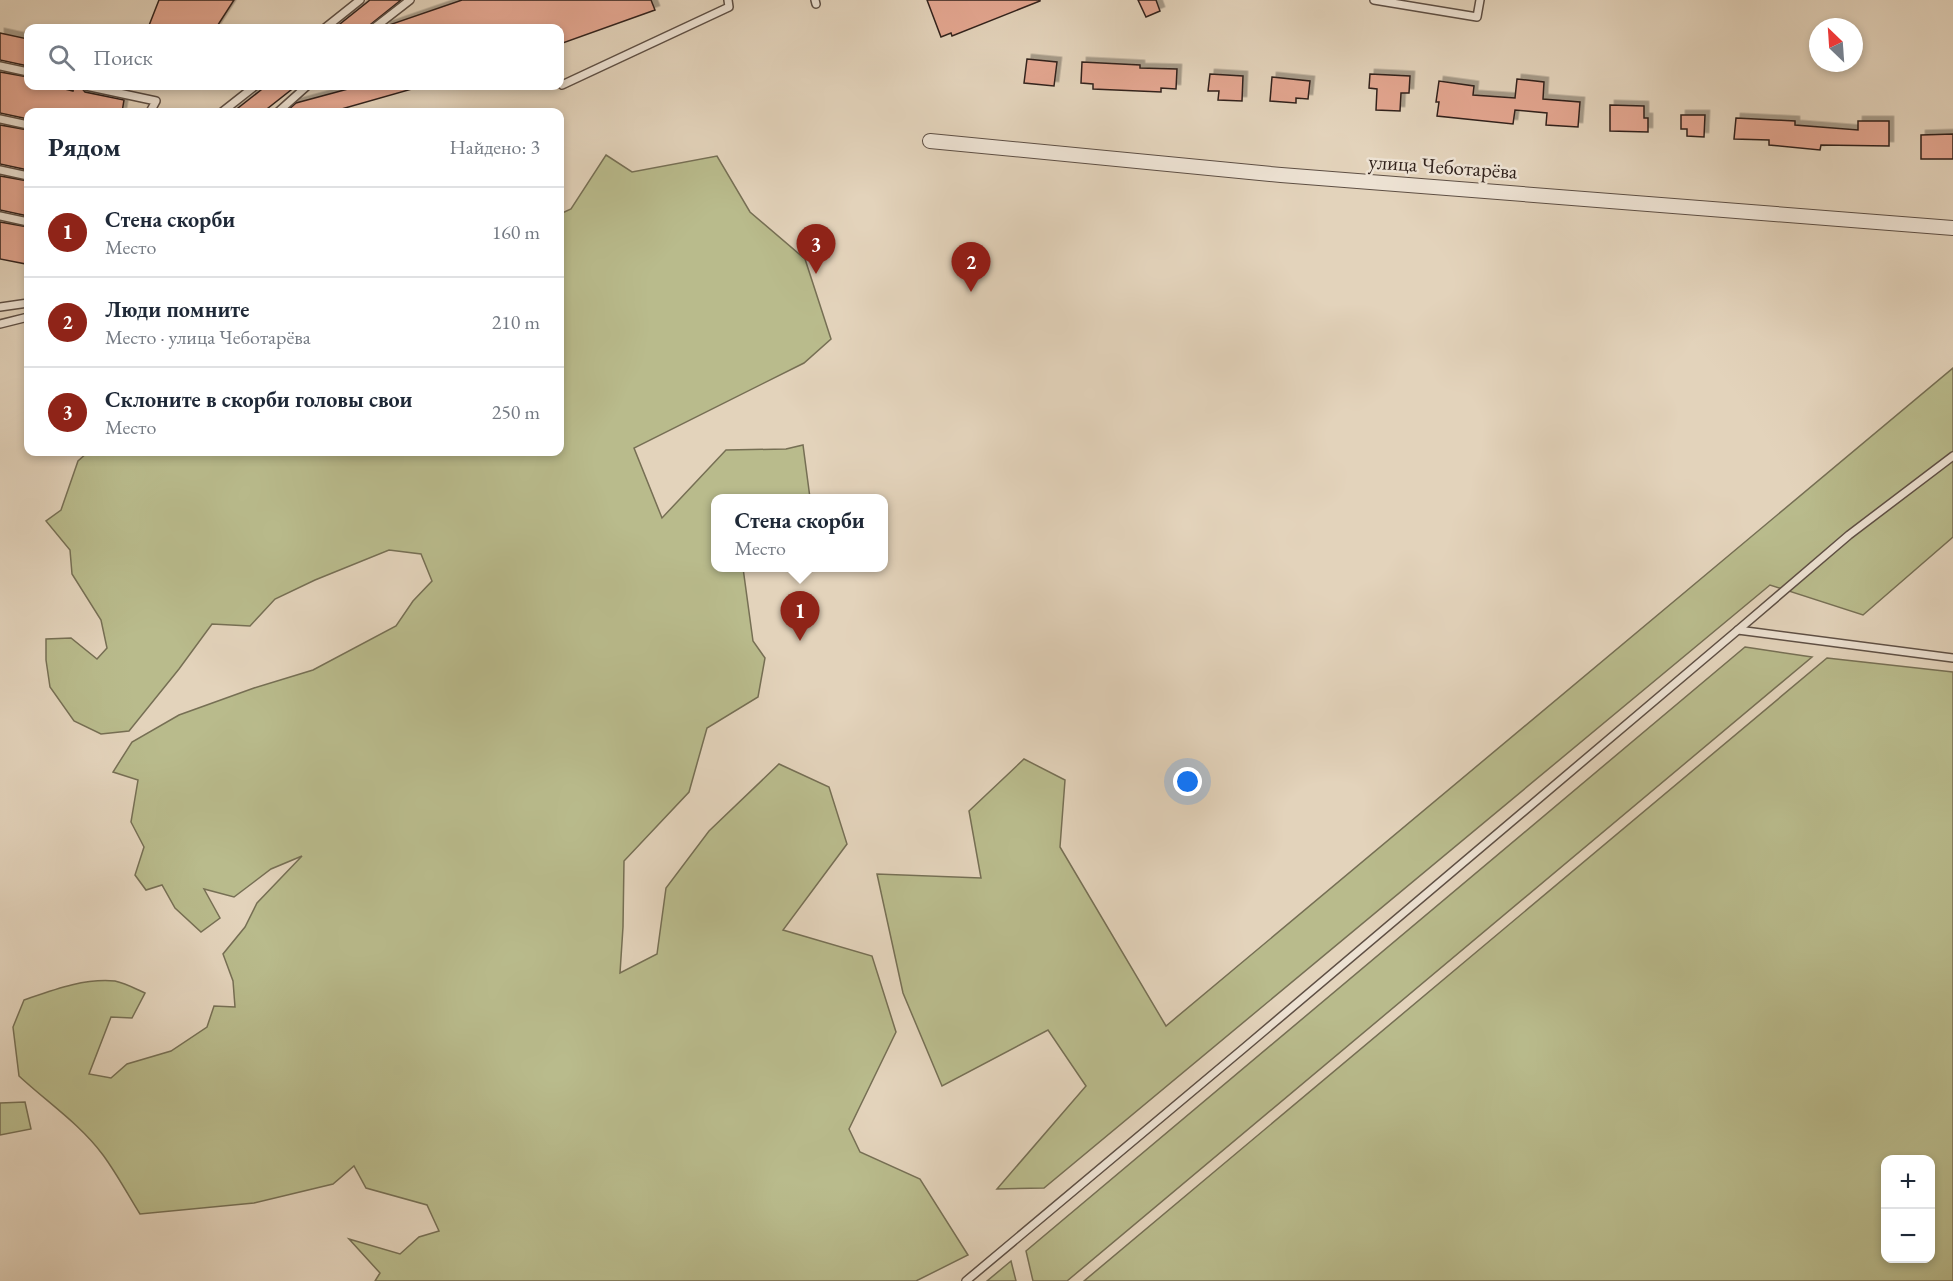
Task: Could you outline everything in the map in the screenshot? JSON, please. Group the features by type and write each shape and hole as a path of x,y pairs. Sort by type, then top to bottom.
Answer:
{"street":[{"name":"улица Чеботарёва","path":"930,141 1281,175 1953,228"}],"lane":[{"path":"330,24 360,0"},
{"path":"379,24 410,0"},
{"path":"564,84 729,7 728,0"},
{"path":"1374,0 1477,17 1480,0"},
{"path":"0,66 24,71"},
{"path":"105,90 156,101 152,108"},
{"path":"227,108 250,90"},
{"path":"282,108 303,90"},
{"path":"0,118 24,124"},
{"path":"0,170 24,175"},
{"path":"0,216 24,221"},
{"path":"0,307 24,304"},
{"path":"0,324 24,318"},
{"path":"966,1281 1253,1041 1849,535 1953,456"},
{"path":"1738,630 1953,658"}],"green space":[{"path":"606,155 632,172 717,156 750,212 805,259 831,339 804,363 634,448 662,518 726,450 786,449 803,445 809,494 711,494 711,572 744,572 753,641 765,658 758,697 707,728 689,792 624,861 620,973 657,954 666,888 709,831 779,764 829,787 847,844 783,930 872,956 896,1032 849,1129 860,1152 920,1179 968,1255 916,1281 375,1281 380,1273 349,1239 400,1254 419,1237 439,1231 427,1205 366,1188 354,1166 333,1184 254,1203 140,1214 94,1144 74,1123 19,1076 13,1027 24,1000 46,992 92,981 115,981 145,993 132,1018 111,1017 89,1074 111,1078 127,1064 171,1051 207,1027 214,1006 235,1007 233,981 223,954 245,927 257,903 302,856 271,869 234,897 204,889 220,918 201,932 175,908 162,885 146,890 135,875 144,847 131,822 138,780 113,772 132,742 179,715 313,670 396,626 413,601 432,581 421,554 389,550 275,599 250,626 212,624 129,731 101,734 74,721 50,687 46,660 46,639 71,638 97,659 107,648 101,620 72,574 70,550 46,521 61,510 78,461 84,456 564,456 564,212 571,209"},
{"path":"1953,368 1953,537 1863,615 1770,585 1044,1188 997,1189 1086,1086 1048,1030 942,1086 903,993 877,874 981,878 969,811 1024,759 1065,780 1060,847 1166,1026"},
{"path":"1745,647 1812,657 1067,1281 1033,1281 1026,1251"},
{"path":"1827,658 1953,672 1953,1281 1084,1281"},
{"path":"25,1102 31,1129 0,1135 0,1103"},
{"path":"1011,1261 1016,1281 987,1281"}],"building":[{"path":"159,0 234,0 219,24 150,24"},
{"path":"370,0 401,0 371,24 340,24"},
{"path":"462,0 651,0 655,10 564,43 564,24 392,24"},
{"path":"927,0 1040,1 952,36 951,33 941,37"},
{"path":"1138,0 1156,0 1160,11 1146,17"},
{"path":"0,33 24,38 24,65 0,60"},
{"path":"1027,59 1057,62 1054,86 1024,83"},
{"path":"1082,62 1177,69 1176,89 1161,88 1161,92 1093,89 1093,84 1081,83"},
{"path":"0,72 24,76 24,90 83,90 124,100 123,108 24,108 24,118 0,113"},
{"path":"1210,74 1243,76 1242,101 1218,100 1219,91 1208,91"},
{"path":"1370,74 1410,76 1409,93 1401,93 1400,111 1376,110 1377,89 1369,88"},
{"path":"1272,77 1310,81 1308,99 1296,98 1296,103 1270,101"},
{"path":"1517,79 1544,82 1543,99 1580,102 1578,127 1546,125 1547,113 1515,110 1513,124 1437,116 1439,81 1474,86 1473,95 1515,98"},
{"path":"261,90 291,90 268,108 238,108"},
{"path":"344,90 408,90 345,108 290,108 296,103"},
{"path":"1610,105 1644,106 1644,118 1648,118 1648,132 1610,131"},
{"path":"1681,115 1705,115 1704,137 1687,136 1687,129 1681,129"},
{"path":"1736,118 1795,121 1795,125 1858,130 1858,121 1889,121 1889,146 1821,145 1820,150 1769,145 1769,140 1734,139"},
{"path":"0,125 24,129 24,169 0,164"},
{"path":"1953,134 1953,159 1921,159 1921,135"},
{"path":"0,176 24,180 24,215 0,210"},
{"path":"0,222 24,226 24,264 0,259"}],"place":[{"name":"Склоните в скорби головы свои","path":"816,274"},
{"name":"Люди помните","path":"971,292"},
{"name":"Стена скорби","path":"800,641"}]}
